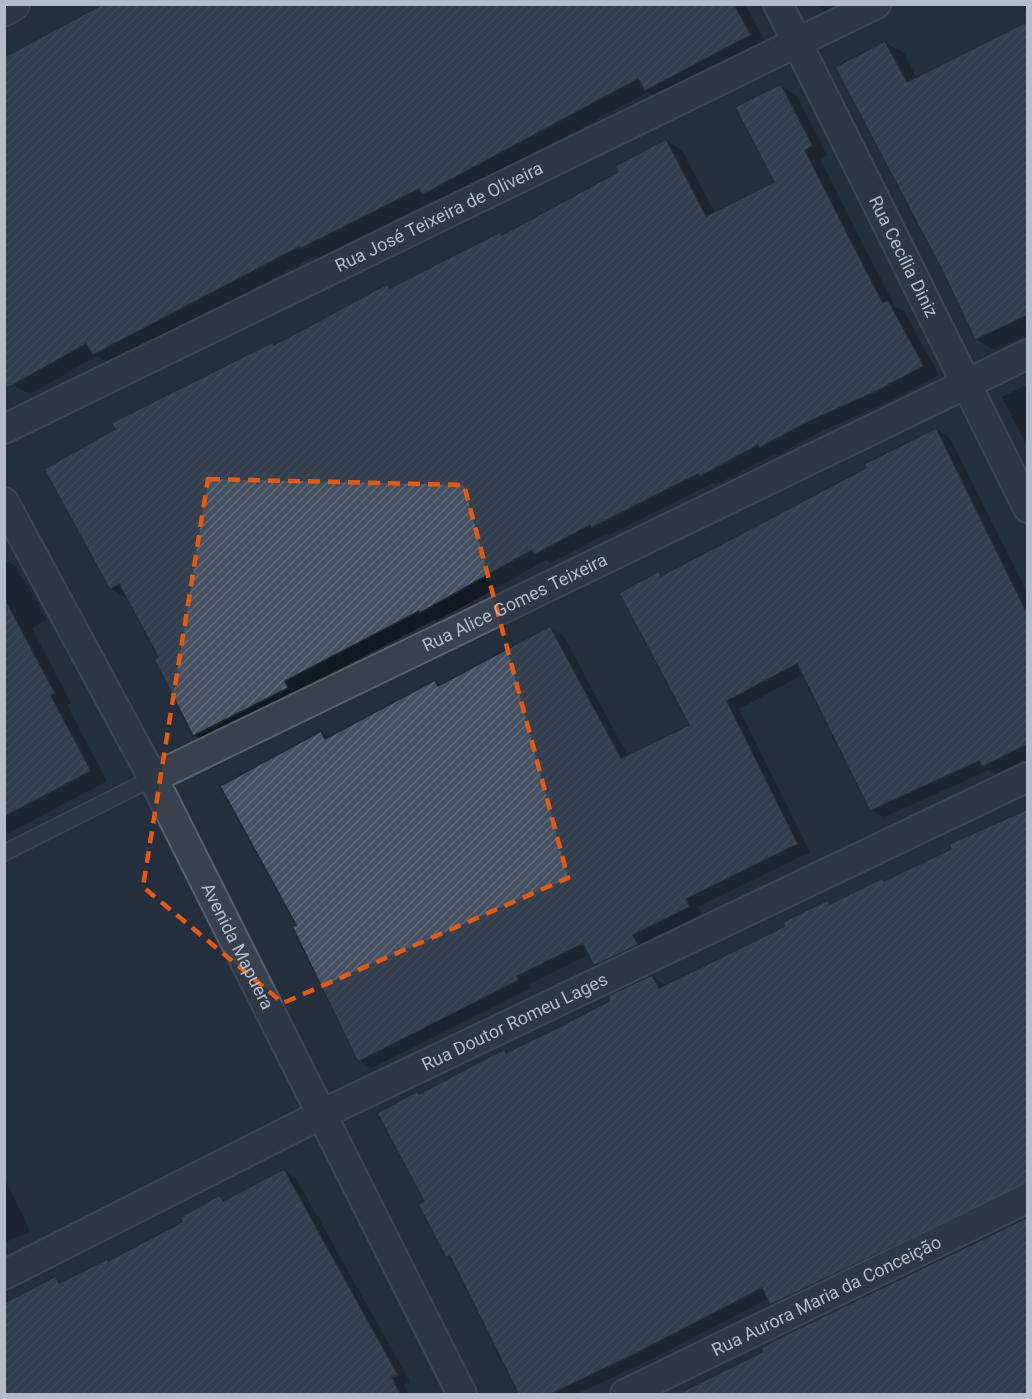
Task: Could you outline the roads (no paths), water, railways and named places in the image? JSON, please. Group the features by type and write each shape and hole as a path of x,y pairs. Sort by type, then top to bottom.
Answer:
{"street":[{"path":"4,9 14,4"},
{"name":"Rua Cecília Diniz","path":"778,4 1028,508"},
{"name":"Rua José Teixeira de Oliveira","path":"4,429 876,4"},
{"name":"Rua Alice Gomes Teixeira","path":"153,778 1028,354"},
{"name":"Avenida Mapuera","path":"4,502 153,778 462,1395"},
{"name":"Rua Doutor Romeu Lages","path":"4,1275 322,1114 1028,777"},
{"name":"Rua Aurora Maria da Conceição","path":"624,1395 1028,1198"}],"lane":[{"name":"Rua Alice Gomes Teixeira","path":"4,853 153,778"}]}
